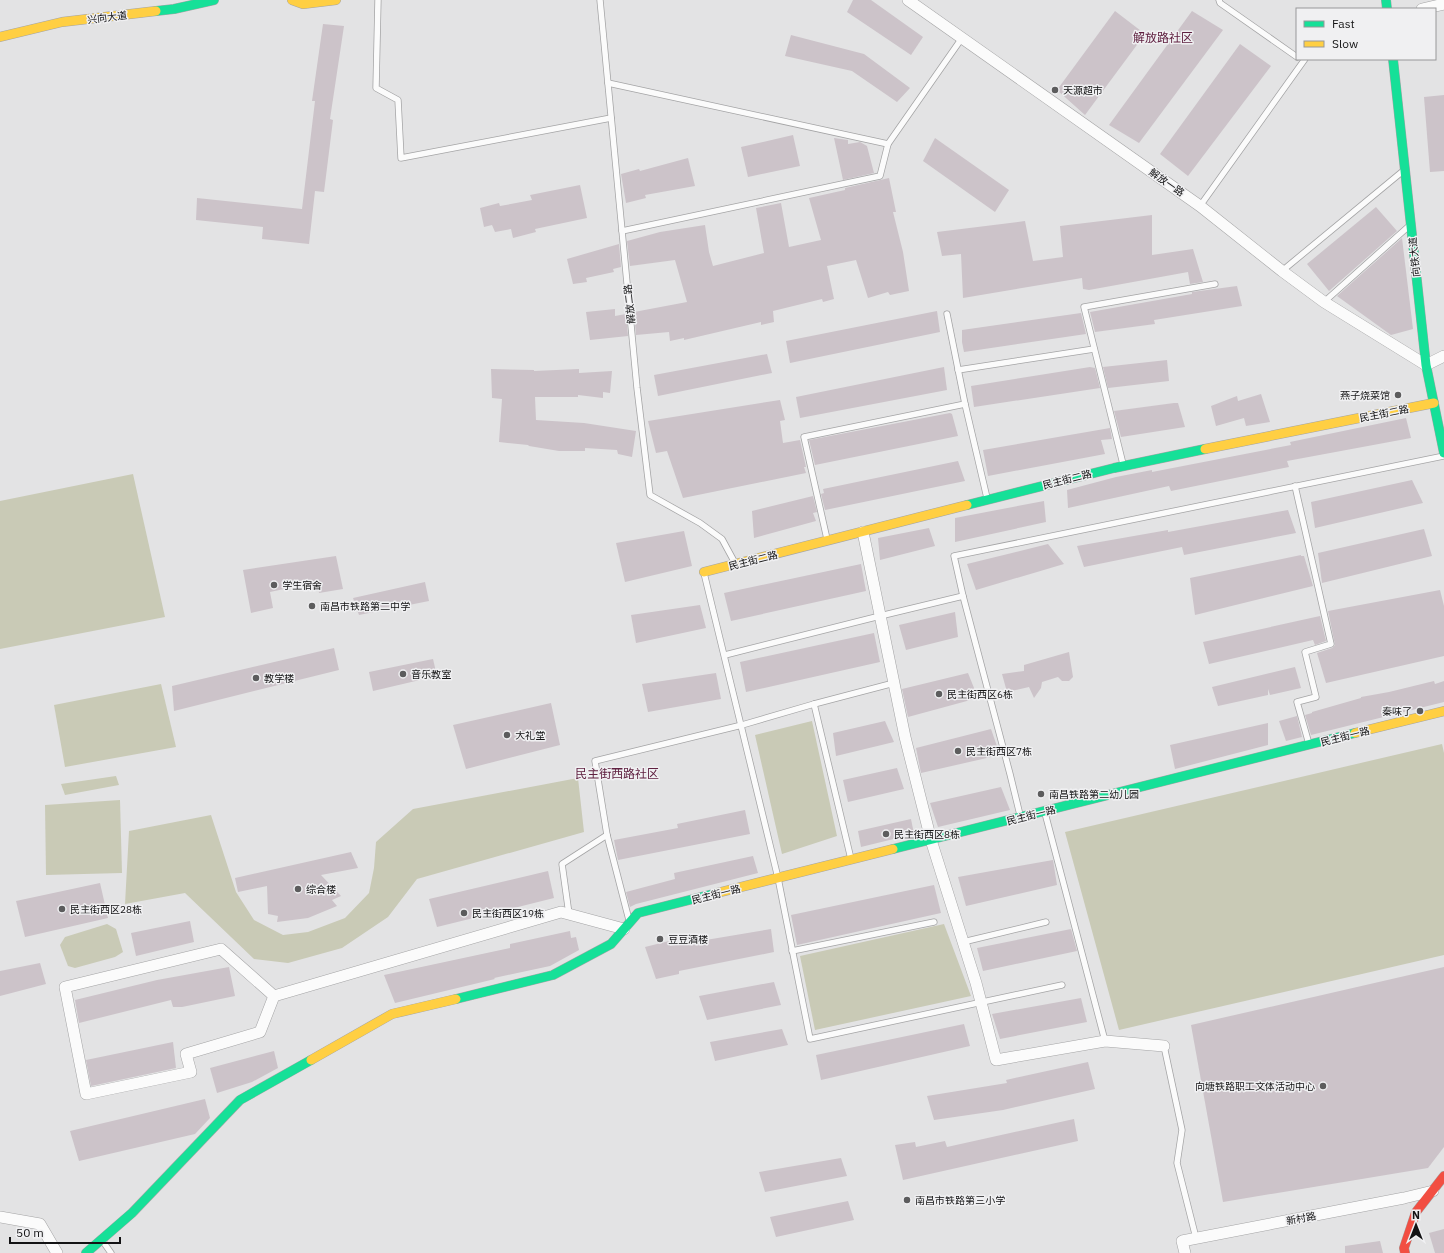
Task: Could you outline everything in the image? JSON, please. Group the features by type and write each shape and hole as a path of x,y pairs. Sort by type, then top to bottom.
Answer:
{"street":[{"name":"兴向大道","path":"0,38 62,22 174,9 214,0"},
{"path":"292,0 303,4 336,0"},
{"name":"解放一路","path":"908,0 1200,206 1324,302 1426,365"},
{"path":"1426,8 1444,4"},
{"name":"向铁大道","path":"1393,60 1426,365 1444,454"},
{"path":"1426,365 1444,356"},
{"name":"民主街二路","path":"704,572 987,499 1123,466 1434,403"},
{"path":"863,532 904,737 931,840 964,942 996,1060 1105,1041 1164,1046"},
{"name":"民主街一路","path":"86,1253 132,1213 240,1100 392,1014 553,975 611,944 638,913 1444,711"},
{"path":"274,996 561,912 627,926"},
{"path":"221,949 274,996 260,1032 186,1054 191,1072 86,1094 65,987 221,949"},
{"path":"1405,1253 1404,1248 1416,1212 1444,1176"},
{"name":"新村路","path":"1185,1253 1182,1241 1433,1191"},
{"path":"0,1217 40,1224 57,1253"}],"lane":[{"path":"378,0 376,88 398,100 401,158 611,118"},
{"name":"解放二路","path":"600,0 637,388 650,495 700,523 722,539 736,564"},
{"path":"1219,0 1220,3 1296,56"},
{"path":"622,231 880,176 888,144 962,38"},
{"path":"1200,206 1303,60"},
{"path":"608,83 888,144"},
{"path":"1282,271 1405,170"},
{"path":"1324,302 1411,224"},
{"path":"1123,466 1084,307 1215,284"},
{"path":"948,314 965,404 987,499"},
{"path":"958,370 1094,349"},
{"path":"827,541 804,436 965,404"},
{"path":"1020,817 954,556 1444,454"},
{"path":"1295,486 1331,644 1306,652 1316,697 1297,702 1309,744"},
{"path":"704,572 778,878 810,1039 1062,985"},
{"path":"725,655 963,596"},
{"path":"627,926 607,835 595,761 742,725 894,683"},
{"path":"814,704 851,860"},
{"path":"1045,811 1105,1041"},
{"path":"569,914 562,864 607,835"},
{"path":"792,951 934,922"},
{"path":"964,942 1046,922"},
{"path":"1164,1046 1182,1130 1177,1163 1196,1238"},
{"path":"102,1239 111,1253"}],"green space":[{"path":"133,474 165,617 0,649 0,501"},
{"path":"161,684 176,747 65,767 54,705"},
{"path":"812,721 837,836 782,854 755,735"},
{"path":"1442,744 1444,753 1444,955 1119,1030 1065,832"},
{"path":"116,776 119,785 65,795 61,784"},
{"path":"578,778 584,832 417,879 388,917 342,948 288,963 254,959 185,893 125,904 129,831 211,815 236,892 254,920 283,935 308,932 345,918 369,893 374,868 376,842 413,809"},
{"path":"120,800 122,873 46,875 45,805"},
{"path":"107,924 116,929 123,952 115,957 75,968 68,966 60,945 65,937"},
{"path":"944,924 971,996 815,1030 800,956"}],"building":[{"path":"853,0 871,0 923,37 911,55 847,12"},
{"path":"1115,11 1145,34 1085,115 1057,90"},
{"path":"1192,11 1223,30 1139,143 1109,125"},
{"path":"323,24 344,26 330,119 333,120 324,192 315,191 309,244 262,239 263,227 196,220 197,198 302,209 315,101 312,101"},
{"path":"791,35 864,54 910,88 897,102 852,71 785,56"},
{"path":"1240,44 1271,66 1188,176 1160,154"},
{"path":"1444,95 1444,171 1430,172 1424,97"},
{"path":"793,135 800,166 748,177 741,147"},
{"path":"834,138 848,140 848,144 860,142 867,146 874,173 843,180"},
{"path":"935,138 1009,190 995,212 923,161"},
{"path":"688,158 695,186 645,195 646,198 626,203 621,174 639,169 640,171"},
{"path":"889,178 896,212 893,212 903,252 909,291 890,295 888,292 868,298 856,260 827,266 834,299 823,302 822,299 773,311 774,322 761,325 761,322 684,340 684,338 670,341 669,332 636,335 634,312 687,302 675,260 630,266 627,241 660,232 705,225 709,252 713,266 764,253 756,208 781,203 789,247 821,240 809,198"},
{"path":"580,185 587,218 535,229 536,232 513,238 511,229 495,232 492,225 484,227 480,208 499,203 500,206 532,200 530,195"},
{"path":"1376,207 1397,231 1329,291 1307,264"},
{"path":"1152,215 1152,255 1193,249 1203,282 1190,284 1188,272 1089,290 1083,289 1082,278 963,298 961,254 942,256 937,232 1025,221 1033,261 1063,257 1060,226"},
{"path":"1402,238 1413,329 1391,335 1337,296"},
{"path":"619,244 621,267 613,269 614,272 586,278 587,282 573,284 567,259"},
{"path":"1237,286 1242,306 1154,320 1155,324 1095,332 1090,312 1192,294 1192,292"},
{"path":"615,309 615,316 626,314 628,336 590,340 586,312"},
{"path":"937,311 940,332 790,363 786,341"},
{"path":"1081,313 1086,334 964,352 962,330"},
{"path":"767,354 772,373 658,396 654,375"},
{"path":"1167,360 1169,381 1108,388 1103,367"},
{"path":"944,367 947,390 800,418 796,397"},
{"path":"1090,367 1095,368 1100,388 974,407 971,386"},
{"path":"491,369 534,371 579,369 579,373 612,371 610,393 603,392 603,398 578,395 578,397 535,397 536,420 584,423 636,431 632,457 618,454 617,450 585,448 585,451 559,451 528,445 499,442 502,399 492,398"},
{"path":"1261,394 1270,422 1246,426 1244,418 1216,426 1211,406 1237,396 1238,401"},
{"path":"780,400 785,420 780,421 783,443 800,440 806,473 683,498 667,451 656,453 648,421"},
{"path":"1178,403 1185,427 1121,437 1114,411"},
{"path":"950,413 952,414 958,436 815,465 809,440"},
{"path":"1406,418 1411,438 1287,461 1289,467 1171,491 1169,486 1068,508 1067,490 1116,477 1152,470 1152,472 1291,445 1290,442"},
{"path":"1110,428 1112,439 1101,440 1105,454 988,476 983,450"},
{"path":"958,461 965,481 825,510 821,494 824,493 823,489"},
{"path":"1412,480 1423,503 1315,528 1311,502"},
{"path":"813,496 817,512 813,513 816,521 754,538 752,511"},
{"path":"1044,501 1046,522 955,542 955,518"},
{"path":"1288,510 1296,533 1184,555 1182,547 1084,567 1077,546 1168,530 1168,532"},
{"path":"929,528 935,546 880,560 878,538"},
{"path":"1424,529 1432,556 1322,583 1318,553"},
{"path":"684,531 692,566 625,582 616,543"},
{"path":"1048,544 1064,564 976,590 967,564"},
{"path":"1301,555 1304,556 1313,586 1195,615 1190,578"},
{"name":"学生宿舍","path":"336,556 343,589 319,593 317,582 270,592 273,608 251,613 243,570"},
{"path":"861,564 866,591 731,621 724,593"},
{"path":"425,582 429,601 359,615 353,598"},
{"path":"1440,590 1444,606 1444,656 1326,683 1317,653 1332,648 1335,645 1328,611"},
{"path":"700,605 706,628 636,643 631,615"},
{"path":"955,612 958,637 906,650 899,625"},
{"path":"1320,616 1326,641 1315,645 1313,640 1209,664 1203,642"},
{"path":"874,633 880,662 746,692 740,662"},
{"name":"教学楼","path":"334,648 339,670 174,711 172,686"},
{"path":"1069,652 1073,677 1069,681 1062,681 1058,677 1042,682 1041,688 1034,698 1029,687 1007,692 1002,674 1024,671 1024,665"},
{"name":"音乐教室","path":"433,659 437,676 373,691 369,672"},
{"path":"1295,667 1301,688 1270,695 1268,689 1268,695 1218,706 1212,687"},
{"path":"716,673 721,699 648,712 642,684"},
{"name":"民主街西区6栋","path":"968,673 978,698 908,717 902,689"},
{"path":"1434,681 1435,684 1444,681 1444,702 1311,735 1305,715 1361,697"},
{"name":"大礼堂","path":"551,703 560,745 466,769 453,725"},
{"path":"1297,716 1302,737 1286,741 1279,721"},
{"path":"885,721 894,742 836,756 833,733"},
{"path":"1268,723 1268,745 1175,769 1170,745"},
{"name":"民主街西区7栋","path":"991,729 1000,755 921,773 916,748"},
{"path":"897,768 904,789 848,802 843,780"},
{"path":"1001,787 1010,810 938,827 930,803"},
{"path":"745,810 750,834 618,860 614,840 678,828 677,824"},
{"name":"民主街西区8栋","path":"911,819 914,834 861,847 858,831"},
{"name":"综合楼","path":"351,852 358,868 321,875 341,896 332,900 337,906 308,918 277,922 278,916 268,914 267,886 238,892 235,878"},
{"path":"753,856 758,873 636,904 630,907 626,892 675,879 674,873"},
{"path":"1053,860 1057,885 966,906 958,877"},
{"name":"民主街西区19栋","path":"548,871 554,898 437,927 429,899"},
{"name":"民主街西区28栋","path":"100,883 108,918 25,937 16,901"},
{"path":"934,885 941,913 797,945 791,915"},
{"path":"190,921 194,942 136,956 131,933"},
{"path":"771,929 774,952 679,971 679,974 656,979 645,947 669,941 670,946"},
{"path":"1071,929 1077,951 983,971 977,948"},
{"path":"570,931 571,938 576,937 579,950 550,966 494,978 495,979 395,1003 384,975 510,948 510,944"},
{"path":"40,963 46,984 0,996 0,971"},
{"path":"229,967 235,996 182,1007 173,1007 171,1000 79,1023 75,1000 157,980"},
{"name":"向塘铁路职工文体活动中心","path":"1444,967 1444,1147 1428,1168 1223,1202 1191,1025"},
{"path":"774,982 781,1005 707,1020 699,996"},
{"path":"1081,998 1087,1022 1000,1039 992,1014"},
{"path":"964,1024 970,1046 821,1080 816,1055"},
{"path":"782,1029 788,1045 715,1061 710,1042"},
{"path":"173,1042 176,1068 91,1086 86,1060"},
{"path":"274,1051 278,1068 252,1082 217,1093 210,1068"},
{"path":"1088,1062 1095,1089 1003,1110 934,1120 927,1096 1007,1083 1006,1080"},
{"path":"205,1099 210,1118 195,1134 79,1161 70,1131"},
{"path":"1074,1119 1078,1141 903,1180 895,1145 915,1142 916,1147 945,1141 947,1147"},
{"path":"841,1158 847,1176 765,1192 759,1172"},
{"path":"848,1201 854,1220 776,1237 770,1217"},
{"path":"1444,1229 1444,1253 1435,1253 1429,1233"},
{"path":"1380,1241 1383,1253 1345,1253 1345,1246"}],"traffic: fast":[{"path":"156,11 174,9 214,0"},
{"path":"1386,0 1387,8"},
{"path":"1393,60 1426,365 1444,453"},
{"path":"967,505 1114,468 1205,449"},
{"path":"893,849 1355,733"},
{"path":"456,999 553,975 611,944 638,913 717,893"},
{"path":"86,1253 132,1213 240,1100 311,1060"}],"traffic: slow":[{"path":"292,0 303,4 336,0"},
{"path":"0,37 62,22 156,11"},
{"path":"1205,449 1434,403"},
{"path":"704,572 967,505"},
{"path":"1355,733 1444,711"},
{"path":"717,893 893,849"},
{"path":"311,1060 392,1014 456,999"}],"traffic: jam":[{"path":"1405,1253 1404,1248 1416,1212 1444,1176"}],"place":[{"name":"天源超市","path":"1055,90"},
{"name":"燕子烧菜馆","path":"1398,395"},
{"name":"学生宿舍","path":"274,585"},
{"name":"南昌市铁路第二中学","path":"312,606"},
{"name":"音乐教室","path":"403,674"},
{"name":"教学楼","path":"256,678"},
{"name":"民主街西区6栋","path":"939,694"},
{"name":"秦味了","path":"1420,711"},
{"name":"大礼堂","path":"507,735"},
{"name":"民主街西区7栋","path":"958,751"},
{"name":"南昌铁路第二幼儿园","path":"1041,794"},
{"name":"民主街西区8栋","path":"886,834"},
{"name":"综合楼","path":"298,889"},
{"name":"民主街西区28栋","path":"62,909"},
{"name":"民主街西区19栋","path":"464,913"},
{"name":"豆豆酒楼","path":"660,939"},
{"name":"向塘铁路职工文体活动中心","path":"1323,1086"},
{"name":"南昌市铁路第三小学","path":"907,1200"}],"district":[{"name":"解放路社区","path":"1163,38"},
{"name":"民主街西路社区","path":"617,774"}]}
